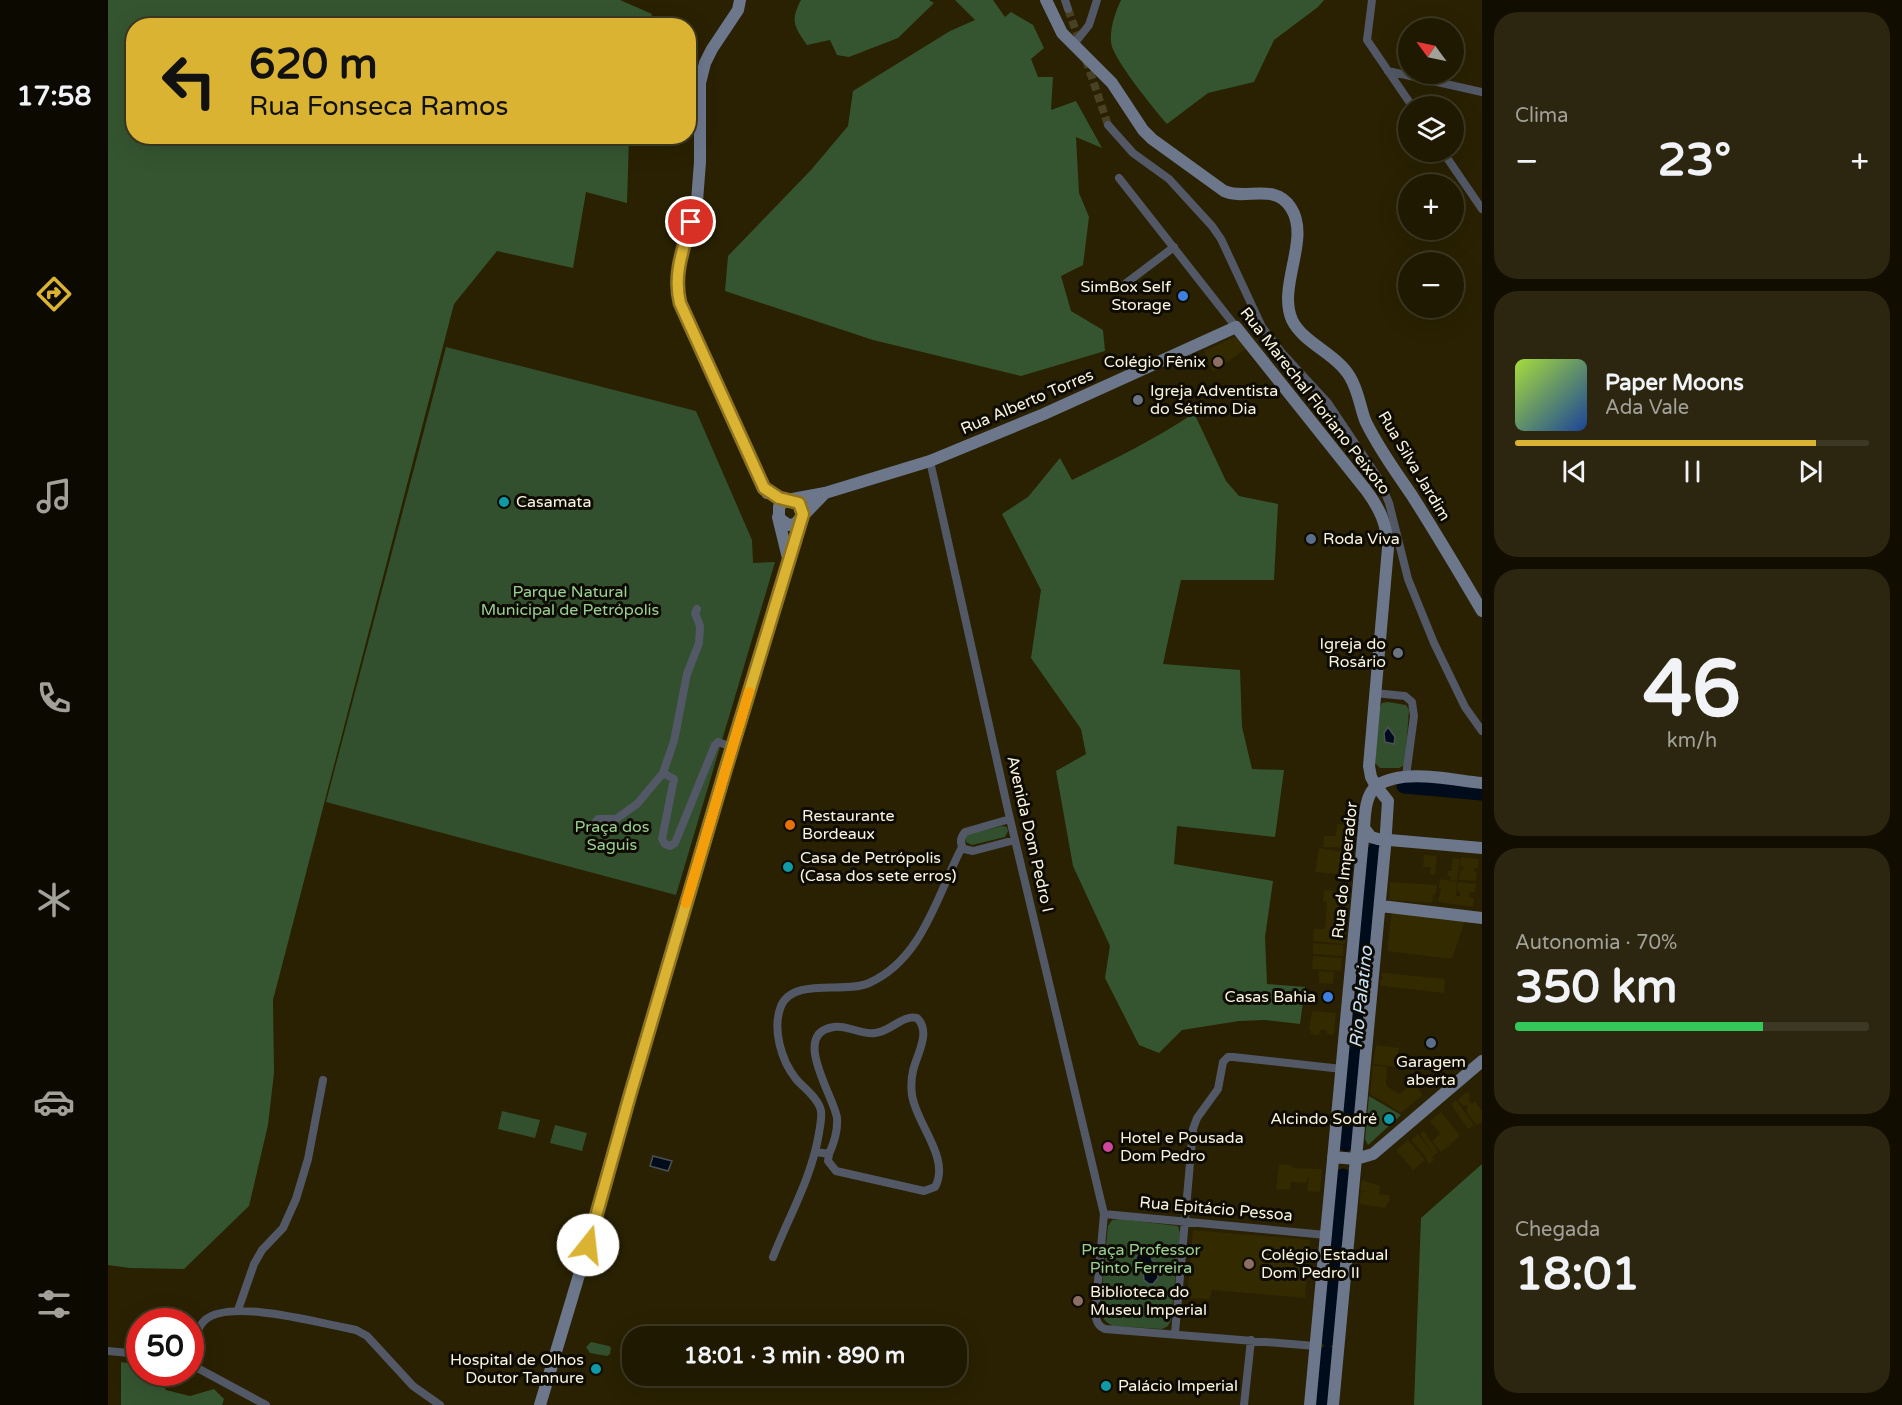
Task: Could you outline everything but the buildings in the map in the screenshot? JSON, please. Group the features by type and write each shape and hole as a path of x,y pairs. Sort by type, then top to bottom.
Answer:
{"main road":[{"path":"740,0 738,10 705,63 700,82 700,162 697,201 680,261 677,291 688,323 779,518 789,562"},
{"name":"Rua Silva Jardim","path":"1046,0 1062,33 1112,83 1143,130 1175,156 1228,193 1266,193 1280,197 1290,206 1296,220 1297,232 1288,293 1288,304 1294,323 1347,371 1365,421 1482,611"},
{"name":"Rua Alberto Torres","path":"787,500 825,492 930,461 1044,414 1236,327"},
{"name":"Rua Marechal Floriano Peixoto","path":"1236,327 1366,490 1385,520 1388,548 1369,766 1376,786"},
{"path":"540,1405 732,747 802,518 799,503 779,498 764,488"},
{"path":"787,500 779,506 779,518 783,523 792,525 799,522 825,492"},
{"path":"1376,786 1383,781 1406,776 1482,783"},
{"name":"Rua do Imperador","path":"1310,1405 1364,828 1371,790 1376,786 1388,801 1381,906 1333,1405"},
{"path":"1364,828 1371,837 1385,843"},
{"path":"1363,846 1371,843 1385,843 1482,848"},
{"path":"1381,906 1482,918"},
{"path":"1333,1157 1356,1159 1373,1154 1482,1061"}],"street":[{"path":"1074,44 1089,25 1097,0"},
{"path":"1372,0 1366,40 1405,96"},
{"path":"1388,70 1482,92"},
{"path":"1108,125 1133,153 1169,179 1212,226 1221,238 1262,327 1328,404 1379,479 1389,503 1408,579 1434,643 1465,707 1482,731"},
{"path":"1450,162 1482,209"},
{"name":"Rua Marechal Floriano Peixoto","path":"1119,178 1236,327"},
{"path":"1117,290 1174,247"},
{"name":"Avenida Dom Pedro I","path":"930,461 1010,819 1104,1214"},
{"path":"592,827 598,819 616,819 637,804 663,773 674,741 687,674 699,642 700,626 695,613 697,609"},
{"path":"1374,693 1405,696 1412,702 1414,716 1406,776"},
{"path":"663,773 674,779 662,839 670,846 679,837 715,745 718,742 732,747"},
{"path":"773,1257 810,1172 816,1152 821,1108 794,1076 783,1055 778,1036 777,1017 784,999 791,993 807,988 848,988 867,984 886,974 898,964 927,924 962,847 960,840 965,832 1010,819"},
{"path":"962,847 973,851 1015,840"},
{"path":"908,1018 917,1018 922,1025 922,1040 913,1069 912,1096 916,1112 934,1146 938,1164 938,1181 935,1187 924,1191 836,1171 828,1161 829,1154 836,1136 837,1119 814,1054 816,1039 824,1031 834,1027 875,1033 908,1018"},
{"path":"1175,1334 1193,1129 1197,1118 1218,1089 1221,1065 1228,1057 1342,1069"},
{"path":"238,1310 254,1264 262,1250 283,1228 296,1199 308,1159 323,1080"},
{"path":"816,1152 829,1154"},
{"path":"1104,1214 1095,1315 1098,1325 1105,1329 1315,1346"},
{"name":"Rua Epitácio Pessoa","path":"1104,1214 1326,1234"},
{"path":"204,1322 217,1313 238,1310 356,1330 376,1344 413,1386 440,1405"},
{"path":"1244,1405 1251,1340"},
{"path":"108,1351 126,1353"},
{"path":"204,1372 266,1405"}],"shaded area":[{"name":"Colégio Fênix","path":"1234,337 1247,348 1213,372 1204,351"},
{"path":"1337,824 1355,825 1355,848 1323,847 1324,836 1336,836"},
{"path":"1319,848 1354,854 1351,875 1315,872"},
{"path":"1424,855 1437,856 1435,875 1430,874 1431,867 1423,867"},
{"path":"1461,857 1479,859 1478,868 1474,871 1477,872 1476,881 1459,880 1460,871 1463,871 1464,867 1460,866"},
{"path":"1453,858 1460,859 1457,881 1450,880 1451,877 1448,876"},
{"path":"1440,879 1457,882 1456,896 1460,896 1460,892 1457,891 1458,882 1476,884 1475,892 1470,892 1469,897 1474,898 1473,907 1438,902"},
{"path":"1390,882 1437,885 1436,894 1433,894 1432,903 1389,900"},
{"path":"1324,890 1350,892 1345,944 1313,941 1314,929 1325,929 1327,902 1323,901"},
{"path":"1392,909 1465,921 1452,959 1387,951"},
{"path":"1313,943 1343,945 1343,956 1313,954"},
{"path":"1313,956 1342,958 1341,971 1312,969"},
{"path":"1319,971 1334,972 1333,984 1319,983"},
{"path":"1381,974 1445,979 1444,993 1382,986 1380,984 1383,980"},
{"path":"1312,1011 1336,1013 1334,1035 1327,1034 1327,1030 1320,1030 1319,1035 1311,1034 1309,1030"},
{"path":"1376,1045 1399,1048 1397,1067 1373,1064"},
{"path":"1373,1065 1387,1067 1386,1086 1399,1094 1414,1083 1423,1095 1401,1113 1370,1094"},
{"path":"1467,1092 1471,1096 1468,1099 1472,1104 1475,1101 1482,1111 1482,1122 1476,1125 1466,1111 1468,1107 1463,1106 1458,1100"},
{"path":"1456,1100 1474,1125 1468,1129 1451,1104"},
{"path":"1441,1112 1460,1136 1441,1152 1432,1141 1440,1134 1430,1121"},
{"path":"1424,1131 1438,1152 1429,1164 1411,1140 1418,1134 1434,1155 1420,1134"},
{"path":"1408,1140 1425,1160 1413,1170 1396,1150"},
{"path":"1279,1164 1292,1165 1293,1168 1322,1169 1320,1192 1307,1191 1309,1178 1306,1183 1291,1182 1290,1190 1276,1189"},
{"path":"1362,1180 1380,1186 1379,1194 1390,1195 1386,1208 1359,1204 1361,1191 1369,1192 1360,1190"},
{"name":"Colégio Estadual Dom Pedro II","path":"1193,1230 1310,1240 1305,1298 1212,1290 1210,1299 1187,1298"}],"green space":[{"path":"108,0 620,0 652,14 651,18 126,18 126,144 629,144 627,203 586,192 573,268 497,251 454,304 273,1000 274,1073 268,1125 249,1206 184,1269 130,1268 108,1265"},
{"path":"801,0 929,0 934,3 898,38 849,57 837,55 830,40 807,45 795,23 795,13"},
{"path":"955,0 993,0 1005,17 1011,12 1033,25 1044,48 1031,59 1038,77 1053,77 1051,110 1076,101 1102,148 1076,137 1079,193 1089,217 1083,265 1061,276 1071,311 1103,330 1105,351 1021,376 873,340 725,291 728,256 811,170 848,126 853,91 950,31 975,20"},
{"path":"1121,0 1324,0 1274,40 1254,82 1208,93 1167,124 1135,84 1113,50 1112,26"},
{"name":"Parque Natural Municipal de Petrópolis","path":"446,347 696,411 752,540 753,563 775,562 676,895 326,802"},
{"path":"1194,413 1226,481 1239,496 1278,504 1274,580 1181,580 1163,664 1240,670 1242,727 1252,769 1284,770 1275,837 1177,826 1174,864 1273,881 1265,937 1267,984 1305,987 1300,1024 1265,1020 1239,1021 1182,1030 1159,1053 1139,1045 1105,978 1110,946 1073,866 1056,771 1086,754 1081,729 1031,658 1041,590 1002,514 1028,497 1060,458 1072,480 1150,440"},
{"path":"1382,703 1406,705 1409,710 1405,765 1399,768 1380,768 1375,763 1379,709"},
{"path":"1002,826 1007,827 1005,837 972,845 966,842 966,835"},
{"path":"1369,1096 1401,1115 1368,1145 1365,1139"},
{"path":"502,1111 540,1120 535,1138 498,1129"},
{"path":"555,1125 587,1133 582,1151 550,1143"},
{"path":"1482,1164 1482,1405 1414,1405 1421,1218"},
{"name":"Praça Professor Pinto Ferreira","path":"1112,1220 1178,1226 1180,1233 1171,1320 1168,1326 1162,1329 1113,1326 1102,1315 1100,1309 1108,1226"},
{"path":"591,1342 609,1346 610,1354 607,1356 590,1353 586,1347"},
{"path":"121,1362 126,1363 126,1386 163,1386 166,1390 190,1396 214,1389 224,1399 222,1405 121,1405"}],"water":[{"path":"1388,727 1395,737 1394,744 1385,742 1384,733"},
{"path":"653,1156 672,1161 668,1171 650,1166"},
{"path":"1139,1254 1151,1256 1157,1265 1158,1278 1153,1284 1144,1280 1143,1270 1136,1261"}],"waterway":[{"name":"Rio Palatino","path":"1404,786 1482,793"},
{"name":"Rio Palatino","path":"1346,1144 1375,850"},
{"name":"Rio Palatino","path":"1328,1339 1343,1176"},
{"name":"Rio Palatino","path":"1322,1405 1327,1353"}],"tunnel":[{"path":"1068,9 1080,42"},
{"path":"1086,60 1108,125"}],"slow traffic":[{"path":"686,903 749,692"}],"place":[{"name":"SimBox Self Storage","path":"1183,296"},
{"name":"Colégio Fênix","path":"1218,362"},
{"name":"Igreja Adventista do Sétimo Dia","path":"1138,400"},
{"name":"Casamata","path":"504,502"},
{"name":"Roda Viva","path":"1311,539"},
{"name":"Igreja do Rosário","path":"1398,653"},
{"name":"Restaurante Bordeaux","path":"790,825"},
{"name":"Casa de Petrópolis (Casa dos sete erros)","path":"788,867"},
{"name":"Casas Bahia","path":"1328,997"},
{"name":"Garagem aberta","path":"1431,1043"},
{"name":"Alcindo Sodré","path":"1389,1119"},
{"name":"Hotel e Pousada Dom Pedro","path":"1108,1147"},
{"name":"Colégio Estadual Dom Pedro II","path":"1249,1264"},
{"name":"Biblioteca do Museu Imperial","path":"1078,1301"},
{"name":"Hospital de Olhos Doutor Tannure","path":"596,1369"},
{"name":"Palácio Imperial","path":"1106,1386"}],"route":[{"path":"588,1245 726,768 803,514 799,503 779,498 764,488 680,303 677,276 691,222"}],"park label":[{"name":"Praça dos Saguis","path":"612,836"}]}
